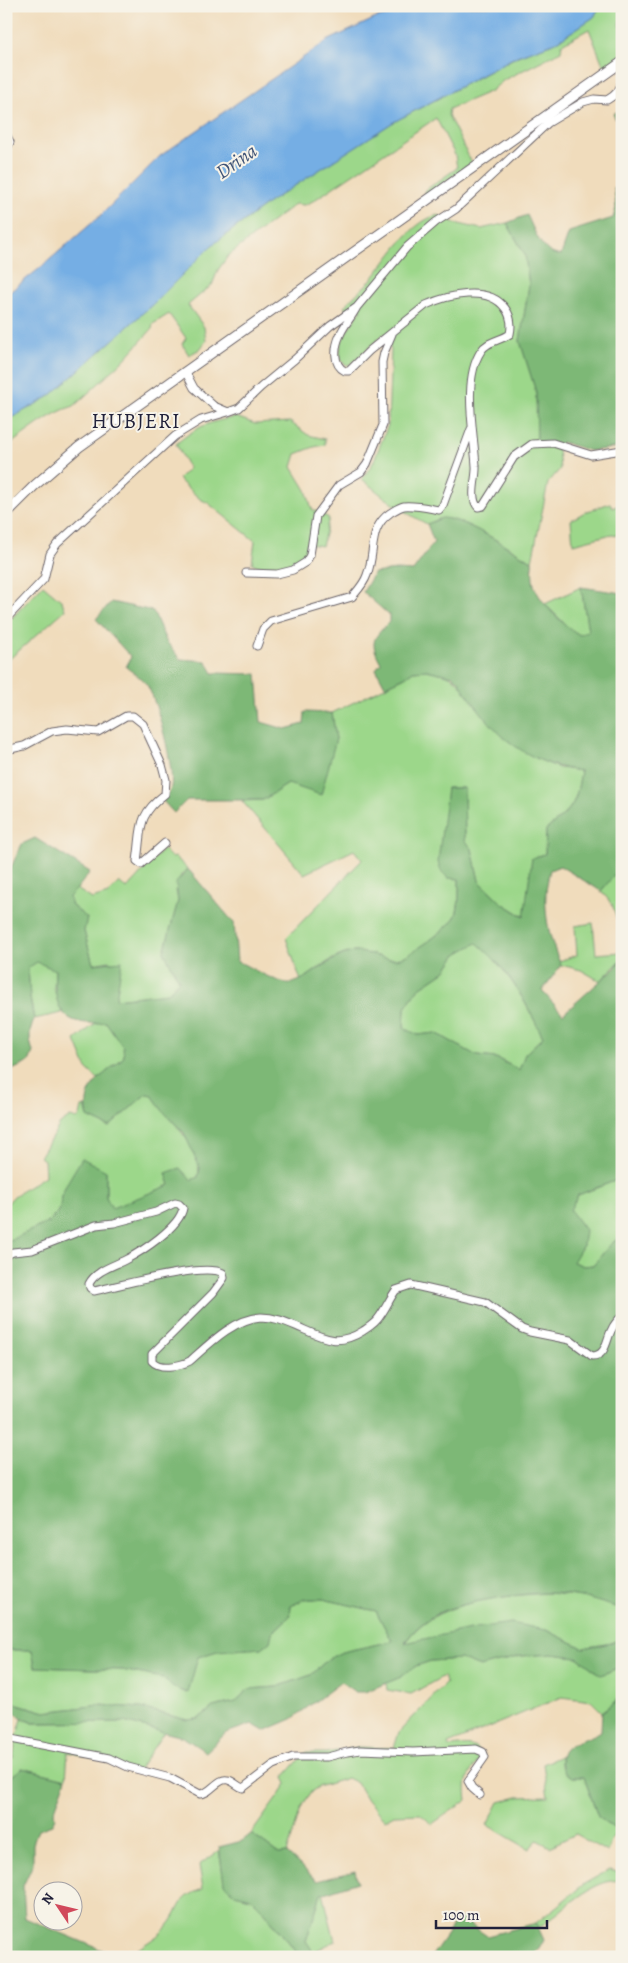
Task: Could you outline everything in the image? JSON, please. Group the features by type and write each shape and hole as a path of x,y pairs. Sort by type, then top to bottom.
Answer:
{"street":[{"path":"6,514 34,486 79,447 546,120 622,62"},
{"path":"622,82 618,91 607,100 594,98 546,120 456,209 436,222 407,247 357,307 340,334 335,356 342,370 349,371 426,305 435,301 480,294 501,302 508,311 512,328 510,334 489,343 480,352 473,372 470,414 476,466 474,503 480,508 488,499 514,457 532,444 553,443 591,454 622,450"},
{"path":"6,134 10,142 6,151"},
{"path":"6,618 44,579 50,554 57,544 175,436 201,420 240,408 318,336 357,307"},
{"path":"246,573 277,574 294,570 306,562 310,555 316,516 338,486 361,472 367,464 383,425 382,362 387,344 394,332"},
{"path":"185,371 194,388 205,400 228,412"},
{"path":"257,646 263,629 271,621 352,597 360,589 367,576 371,562 376,528 384,517 404,506 439,510 443,505 471,429"},
{"path":"6,750 24,746 52,731 67,728 98,732 126,716 133,716 144,724 162,765 166,780 165,794 151,806 143,817 137,861 141,864 165,843"},
{"path":"6,1255 13,1252 32,1250 96,1225 147,1215 175,1203 181,1205 183,1208 182,1212 172,1226 150,1245 96,1276 89,1284 90,1288 94,1291 115,1285 183,1273 217,1271 223,1273 224,1278 213,1293 152,1354 152,1361 161,1366 184,1364 228,1330 249,1320 261,1317 280,1320 333,1340 348,1339 374,1324 396,1290 411,1285 485,1302 522,1329 570,1340 592,1356 601,1354 604,1351 611,1331 622,1316"},
{"path":"6,1738 109,1758 128,1767 170,1778 200,1794 206,1794 222,1780 226,1779 242,1788 273,1765 293,1757 328,1757 360,1750 413,1752 476,1749 484,1752 485,1757 468,1781 472,1788 480,1795"}],"green space":[{"path":"600,6 622,6 622,17 619,24 622,31 622,55 604,67 589,29 562,44 561,51 504,80 491,91 449,109 448,115 472,163 426,195 424,191 457,168 455,155 436,118 313,201 304,205 295,204 228,256 218,270 212,285 188,305 204,327 206,341 200,349 189,355 182,344 186,338 169,314 153,324 152,329 122,362 74,406 47,418 6,447 6,421 50,396 153,304 211,246 268,203 392,123 518,56 556,42 594,17"},
{"path":"622,109 622,131 613,114"},
{"path":"622,178 622,447 590,451 562,442 558,449 537,445 536,392 520,341 529,285 525,255 507,223 527,215 544,246 554,254 561,255 569,232 613,218 616,208 614,188"},
{"path":"438,215 455,223 481,229 507,223 525,255 529,285 520,341 536,392 537,445 558,449 560,469 548,483 532,561 491,537 458,521 443,519 427,524 393,504 362,479 373,463 388,425 391,350 385,333 351,364 346,366 341,360 341,345 361,310 355,303 346,310 344,306 369,282 409,233 418,225"},
{"path":"236,417 255,424 290,422 308,435 325,439 325,445 296,454 292,467 306,490 312,509 329,518 322,546 307,544 304,555 293,566 272,569 252,563 255,541 208,503 200,499 178,479 189,468 176,444 190,433 204,426"},
{"path":"610,503 612,508 622,504 622,536 612,534 573,544 571,520 585,512"},
{"path":"442,518 463,523 488,535 532,561 534,585 541,599 560,620 580,635 588,631 581,587 622,593 622,872 618,871 601,891 560,866 550,870 546,894 547,918 552,942 561,965 542,991 563,1014 615,968 622,959 622,1098 618,1103 622,1108 622,1188 617,1180 578,1195 570,1210 585,1230 583,1245 573,1262 584,1266 593,1265 610,1245 622,1235 622,1609 566,1594 536,1593 508,1596 461,1605 439,1613 420,1626 405,1643 475,1628 511,1623 546,1630 583,1648 612,1643 622,1637 622,1666 601,1675 577,1657 552,1654 521,1656 480,1667 460,1659 431,1661 416,1666 401,1677 365,1692 355,1692 341,1682 292,1719 264,1731 252,1724 226,1733 206,1752 183,1737 124,1722 33,1723 10,1711 14,1703 45,1712 100,1705 141,1708 187,1720 198,1719 213,1707 235,1702 249,1689 277,1687 311,1675 328,1659 342,1652 392,1641 376,1611 323,1599 304,1599 291,1606 290,1616 272,1633 270,1642 262,1648 217,1651 198,1657 188,1693 172,1687 163,1678 122,1670 35,1667 32,1650 6,1650 6,1242 49,1222 60,1209 61,1197 67,1183 82,1158 106,1171 106,1197 112,1208 170,1185 166,1173 180,1168 191,1180 198,1177 200,1168 184,1133 162,1110 152,1095 146,1094 109,1127 88,1117 87,1106 91,1089 102,1076 124,1057 123,1047 106,1022 91,1023 70,1019 59,1006 56,996 55,970 37,962 28,968 30,998 34,1019 30,1032 33,1052 29,1062 6,1073 6,878 22,844 35,838 90,872 69,897 72,906 87,918 84,931 93,964 122,961 116,999 168,993 179,980 164,952 178,901 176,883 188,869 234,923 237,961 273,979 293,983 345,954 359,952 391,959 402,957 428,942 451,922 458,909 459,879 448,878 441,871 438,862 447,788 464,788 465,840 472,849 479,881 502,903 524,917 532,858 545,854 546,830 568,811 572,805 577,792 581,771 551,764 515,746 489,723 459,681 453,676 427,670 413,671 405,677 385,686 376,669 381,663 375,650 374,641 379,632 389,622 389,615 363,592 374,573 396,570 413,571 434,542 427,524","holes":["477,943 508,975 543,1037 525,1054 519,1070 496,1058 477,1056 436,1033 418,1035 404,1028 405,1008 418,989 445,971 457,954"]},
{"path":"43,585 62,601 65,610 6,662 6,624"},
{"path":"581,587 588,631 580,635 571,630 545,604"},
{"path":"111,602 153,611 166,641 180,659 206,661 213,673 257,674 261,722 285,729 304,724 305,712 332,713 336,739 321,795 288,784 263,800 187,800 174,813 162,800 168,794 172,778 168,751 156,705 145,682 126,667 131,657 96,619"},
{"path":"427,670 456,680 507,740 540,760 559,768 581,771 575,799 568,810 546,830 545,854 532,858 525,917 502,903 479,881 472,849 465,840 464,788 447,788 459,879 457,913 455,917 437,935 402,957 391,959 359,952 347,953 326,963 301,981 286,938 362,860 354,850 304,874 242,801 263,800 288,784 336,739 332,713 405,677 413,671"},
{"path":"163,849 188,869 181,875 176,890 178,901 164,952 179,980 168,993 115,999 109,961 93,964 84,931 87,918 72,906 69,897 77,889 92,899 108,894 119,882 127,889"},
{"path":"618,870 622,872 622,934 612,904 601,891"},
{"path":"593,923 596,954 622,952 622,959 600,981 581,970 561,965 559,961 577,955 575,926"},
{"path":"477,942 498,964 515,986 543,1037 525,1054 520,1070 496,1058 477,1056 436,1033 418,1035 404,1028 405,1008 418,989 445,971 457,954"},
{"path":"37,961 55,970 54,989 62,1013 34,1019 30,998 28,968"},
{"path":"106,1022 124,1047 124,1057 98,1079 87,1069 75,1040 96,1023"},
{"path":"146,1094 152,1095 190,1145 199,1167 198,1177 191,1181 166,1173 170,1185 111,1209 106,1197 106,1171 61,1197 60,1209 49,1222 6,1242 6,1205 14,1196 45,1176 44,1160 40,1157 60,1124 70,1117 77,1119 80,1116 82,1107 85,1106 88,1117 109,1127"},
{"path":"617,1180 622,1188 622,1235 610,1245 593,1265 584,1266 572,1262 583,1245 569,1210 578,1195"},
{"path":"548,1593 584,1597 622,1609 622,1637 612,1643 583,1648 546,1630 405,1644 416,1630 431,1618 449,1610 489,1599"},
{"path":"304,1599 323,1599 376,1611 392,1641 342,1652 328,1659 311,1675 277,1687 249,1689 235,1702 213,1707 198,1719 187,1720 141,1708 100,1705 45,1712 15,1703 10,1711 6,1710 6,1650 32,1650 35,1667 122,1670 163,1678 172,1687 187,1693 198,1657 217,1651 262,1648 272,1633 290,1616 291,1606"},
{"path":"552,1654 577,1657 601,1675 622,1666 622,1697 602,1712 591,1701 562,1697 448,1744 449,1747 473,1747 482,1757 468,1776 466,1786 467,1800 432,1824 420,1814 394,1815 385,1820 367,1800 357,1783 347,1778 318,1787 311,1792 301,1808 287,1853 279,1854 251,1834 287,1784 284,1777 305,1753 326,1753 357,1747 394,1748 399,1732 446,1683 444,1676 411,1694 387,1690 386,1683 401,1677 416,1666 431,1661 460,1659 480,1667 521,1656"},
{"path":"622,1697 622,1834 598,1817 584,1777 572,1777 564,1772 561,1762 565,1749 601,1731 602,1712"},
{"path":"22,1719 33,1723 124,1722 164,1732 137,1772 108,1761 68,1752 66,1779 22,1768 6,1781 6,1761 13,1758"},
{"path":"561,1756 561,1766 572,1777 584,1777 598,1817 618,1831 612,1838 607,1852 575,1834 550,1847 537,1840 529,1849 487,1825 499,1802 518,1797 548,1796 543,1764"},
{"path":"22,1768 66,1779 54,1812 55,1817 52,1825 38,1830 33,1844 33,1864 23,1886 25,1918 32,1921 32,1930 54,1930 119,1957 6,1957 6,1781"},
{"path":"251,1834 279,1854 287,1853 317,1881 355,1871 358,1882 321,1894 306,1941 317,1957 300,1957 263,1910 251,1898 235,1894 224,1884 219,1847 242,1841"},
{"path":"219,1851 225,1884 235,1894 251,1898 263,1910 300,1957 147,1957 137,1950 166,1928 187,1897 203,1889 199,1865"},
{"path":"609,1870 622,1873 622,1881 601,1884 589,1890 539,1928 536,1923 584,1884"},
{"path":"323,1893 335,1941 313,1952 306,1941 321,1894"},
{"path":"459,1917 487,1936 536,1923 544,1940 539,1949 530,1957 431,1957"}],"water":[{"name":"Drina","path":"425,6 600,6 594,17 556,42 517,56 392,123 268,203 211,246 153,304 50,396 6,421 6,295 100,216 160,156 327,41 376,18"}],"district":[{"name":"HUBJERI","path":"136,421"}]}
